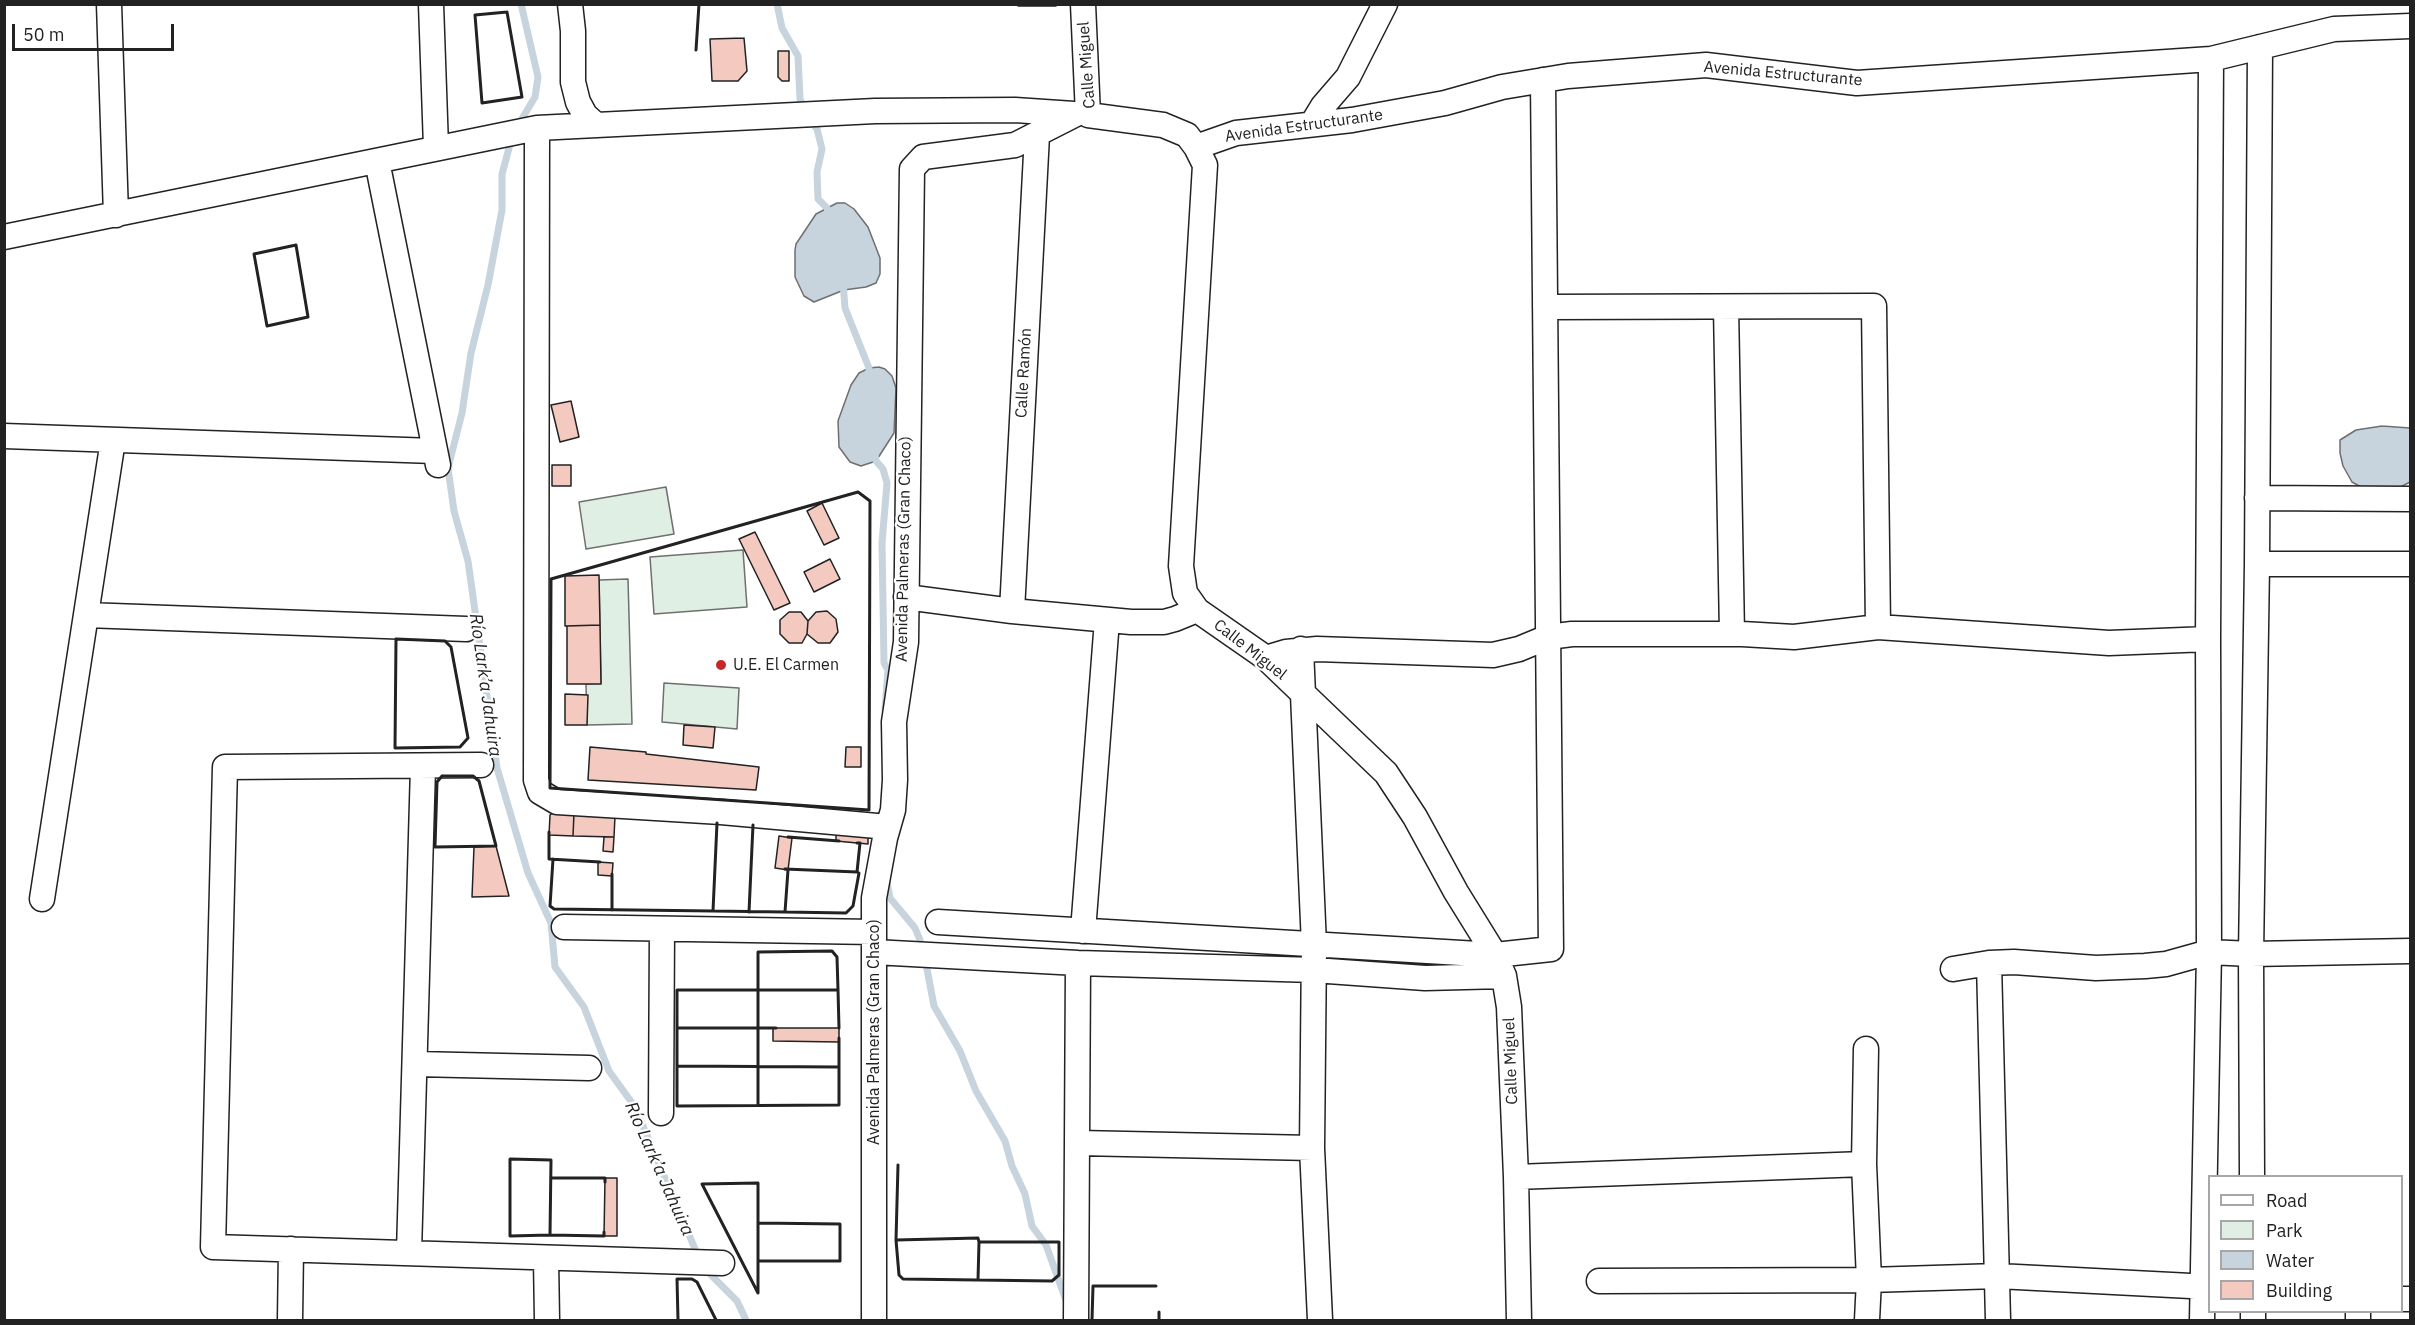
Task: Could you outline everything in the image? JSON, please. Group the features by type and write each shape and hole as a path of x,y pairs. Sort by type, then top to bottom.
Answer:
{"street":[{"path":"109,4 116,215"},
{"path":"431,4 436,147"},
{"path":"570,4 573,31 573,82 578,102 585,115 595,124"},
{"name":"Calle Miguel","path":"1083,4 1082,115 1162,125 1186,135 1196,147 1205,165 1181,566 1185,592 1197,610 1266,658 1386,773 1415,817 1500,966 1509,1007 1519,1320"},
{"path":"1312,124 1323,106 1348,77 1385,4"},
{"name":"Avenida Estructurante","path":"1196,147 1236,133 1352,120 1445,103 1502,87 1568,76 1706,65 1857,83 2211,59 2334,29 2410,26"},
{"path":"2252,1175 2251,954 2257,564 2260,47"},
{"path":"2202,1320 2206,1286 2209,952 2211,59"},
{"path":"564,927 662,929 874,942 1078,963 1314,970 1425,978 1500,966 1551,949 1543,80"},
{"path":"4,237 537,128 875,111 1015,110 1082,115"},
{"name":"Avenida Palmeras (Gran Chaco)","path":"874,1320 874,898 893,810 894,722 906,642 912,169 923,157 1015,145 1082,115"},
{"path":"537,128 536,780 540,792 557,802 720,812 888,827"},
{"name":"Calle Ramón","path":"1012,611 1037,135"},
{"path":"4,436 436,458 377,161"},
{"path":"1545,307 1874,306 1878,627"},
{"path":"1726,307 1732,634"},
{"path":"42,899 113,440"},
{"path":"2257,498 2410,499"},
{"path":"2257,564 2410,564"},
{"path":"906,597 1012,611 1107,620 1164,622 1175,620 1197,610"},
{"path":"86,615 466,629"},
{"path":"1083,931 1107,620"},
{"path":"1266,658 1301,649 1493,655 1519,649 1548,638 1572,634 1732,634 1794,637 1878,627 2109,643 2208,639"},
{"path":"1301,649 1314,945 1312,1148 1320,1320"},
{"path":"481,765 225,767 213,1247 722,1263"},
{"path":"409,1252 423,767"},
{"path":"938,922 1314,945 1500,966"},
{"path":"661,1113 662,929"},
{"path":"1953,969 1989,963 2124,968 2166,964 2209,952 2251,954 2410,951"},
{"path":"1076,1320 1079,1143 1078,963"},
{"path":"1989,963 1998,1320"},
{"path":"1866,1049 1864,1164 1869,1280 1867,1320"},
{"path":"416,1065 590,1068"},
{"path":"1079,1143 1312,1148"},
{"path":"1516,1177 1864,1164"},
{"path":"290,1320 291,1249"},
{"path":"546,1258 547,1320"},
{"path":"1599,1281 1869,1280 1998,1276 2206,1286"}],"green space":[{"path":"666,487 674,534 586,549 579,502"},
{"path":"743,550 747,607 654,614 650,557"},
{"path":"628,579 632,724 587,725 586,684 601,683 599,580"},
{"path":"664,683 739,688 737,729 662,722"}],"water":[{"path":"837,203 845,203 854,209 868,227 880,258 880,274 876,283 844,290 814,302 804,296 795,277 796,244 816,214"},
{"path":"879,367 892,376 896,388 894,433 876,461 861,466 850,462 839,447 838,421 851,385 859,373 869,368"},
{"path":"2382,426 2410,428 2410,482 2393,491 2368,491 2352,482 2343,466 2340,440 2356,430"}],"building":[{"path":"1018,4 1056,4 1056,6 1018,6"},
{"path":"744,38 747,71 738,81 712,81 710,39"},
{"path":"778,51 789,51 789,81 782,81 778,77"},
{"path":"571,401 579,437 560,442 551,405"},
{"path":"552,465 571,465 571,486 552,486"},
{"path":"822,503 839,538 824,545 807,511"},
{"path":"755,532 790,603 774,610 739,539"},
{"path":"830,559 840,579 814,592 804,572"},
{"path":"599,575 600,625 565,626 565,576"},
{"path":"827,611 836,619 838,632 830,643 818,643 807,634 808,621 816,612"},
{"path":"789,612 801,612 808,621 807,634 802,643 789,643 780,634 780,620"},
{"path":"600,625 601,684 567,684 567,626"},
{"path":"565,694 588,695 587,725 565,725"},
{"path":"684,725 715,727 713,748 683,745"},
{"path":"590,747 759,767 756,790 588,780"},
{"path":"846,747 861,747 861,767 845,767"},
{"path":"555,811 574,813 573,836 549,835 550,815"},
{"path":"574,813 615,816 614,837 573,836"},
{"path":"836,828 868,830 868,844 836,841"},
{"path":"779,836 792,838 788,870 775,868"},
{"path":"604,837 614,837 613,852 603,851"},
{"path":"496,846 509,896 472,897 474,847"},
{"path":"598,862 613,863 612,876 598,875"},
{"path":"773,1028 839,1028 839,1042 773,1041"},
{"path":"605,1178 617,1178 617,1236 604,1236"}],"waterway":[{"name":"Río Lark’a Jahuira","path":"517,127 535,97 538,77 521,4"},
{"name":"Río Lark’a Jahuira","path":"777,4 782,28 798,56 800,99 805,110"},
{"name":"Río Lark’a Jahuira","path":"810,120 817,129 822,149 817,172 818,199 827,208 829,215"},
{"name":"Río Lark’a Jahuira","path":"512,137 502,174 502,210 488,285 471,353 462,413 448,468 454,511 468,561 497,768 528,873 551,923 555,967 584,1007 609,1071 635,1107 698,1256"},
{"name":"Río Lark’a Jahuira","path":"843,282 845,308 869,368 869,377"},
{"name":"Río Lark’a Jahuira","path":"875,455 876,461 883,469 887,483 882,543 884,663 888,670 885,709"},
{"name":"Río Lark’a Jahuira","path":"887,882 890,898 915,928 920,940"},
{"name":"Río Lark’a Jahuira","path":"927,969 934,1006 960,1051 976,1091 1005,1141 1012,1166 1025,1194 1032,1226 1046,1245 1067,1303"},
{"name":"Río Lark’a Jahuira","path":"705,1269 737,1301 746,1320"}],"wall":[{"path":"696,50 699,4"},
{"path":"507,12 522,97 482,103 475,15 507,12"},
{"path":"296,245 308,317 267,326 254,254 296,245"},
{"path":"858,492 870,501 869,810 550,788 551,579 858,492"},
{"path":"396,639 445,641 451,647 468,738 460,747 395,748 396,639"},
{"path":"442,776 473,776 479,781 496,846 435,847 437,782 442,776"},
{"path":"717,823 713,911 785,912"},
{"path":"749,912 753,825"},
{"path":"549,832 549,859 600,862"},
{"path":"788,837 839,841"},
{"path":"785,869 857,872 860,843 857,843"},
{"path":"553,859 550,906 554,909 713,911"},
{"path":"788,870 785,912 846,913 853,906 859,873 857,872"},
{"path":"612,874 612,910"},
{"path":"758,1105 758,952 832,951 837,957 838,990"},
{"path":"677,1066 839,1067 839,1105 677,1106 677,990 838,990 839,1028"},
{"path":"677,1028 776,1028"},
{"path":"839,1038 839,1067"},
{"path":"550,1235 510,1236 510,1159 551,1160 550,1235 604,1236 604,1232"},
{"path":"898,1165 896,1240 978,1238 979,1242"},
{"path":"551,1178 605,1178 605,1182"},
{"path":"758,1223 840,1224 840,1261 758,1261 758,1293 702,1184 758,1183 758,1261"},
{"path":"896,1240 899,1275 903,1279 1052,1281 1059,1275 1059,1242 979,1242 978,1280"},
{"path":"678,1320 677,1279 692,1279 697,1282 716,1320"},
{"path":"1092,1320 1093,1286 1156,1286"},
{"path":"1159,1312 1159,1320"}],"place":[{"name":"U.E. El Carmen","path":"721,665"}]}
